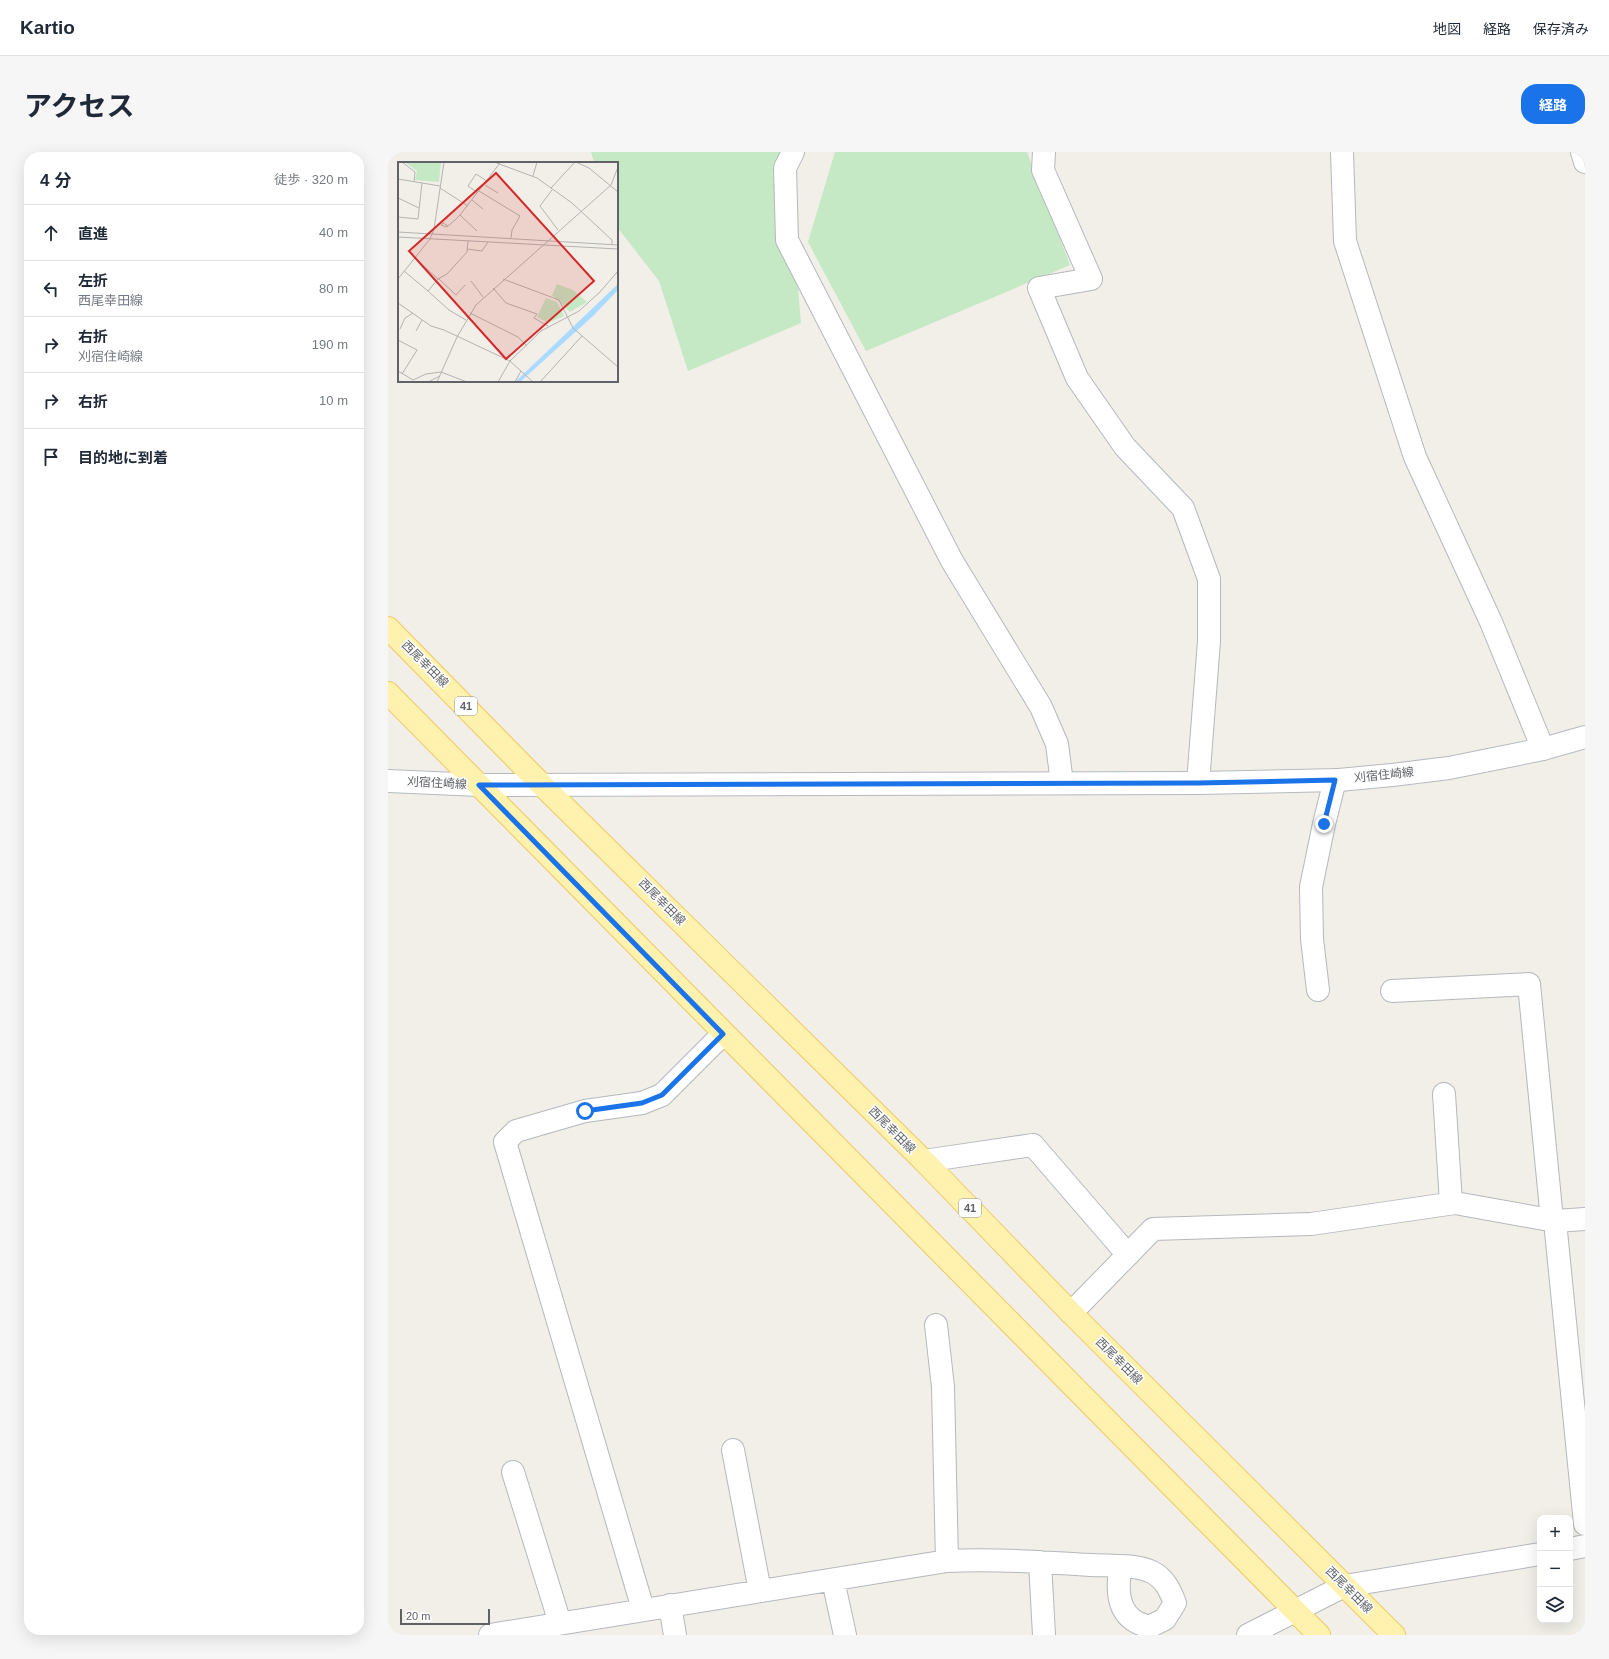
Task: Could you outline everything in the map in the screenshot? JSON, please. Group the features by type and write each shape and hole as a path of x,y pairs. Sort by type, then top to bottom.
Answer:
{"main road":[{"name":"西尾幸田線","path":"388,628 542,785 924,1161 1071,1313 1394,1635"},
{"path":"388,693 1318,1635"}],"street":[{"path":"793,152 785,168 787,240 952,561 1041,707 1057,744 1062,783"},
{"path":"1044,152 1043,170 1091,279 1039,288 1077,378 1125,447 1183,508 1209,579 1209,641 1198,783"},
{"path":"1342,152 1345,241 1415,457 1491,622 1543,749"},
{"path":"1582,152 1585,162"},
{"name":"刈宿住崎線","path":"388,781 479,785 542,785 1198,783 1335,780 1448,768 1543,749 1585,737"},
{"path":"1318,990 1312,939 1311,887 1335,780"},
{"path":"1392,991 1529,984 1585,1524"},
{"path":"643,1609 505,1142 516,1131 585,1111 642,1103 662,1095 723,1034"},
{"path":"1444,1094 1451,1203"},
{"path":"924,1161 1033,1145 1128,1255"},
{"path":"1071,1313 1152,1230 1311,1224 1455,1202 1553,1221 1585,1219"},
{"path":"936,1325 943,1387 947,1561"},
{"path":"733,1450 760,1591"},
{"path":"513,1472 560,1623"},
{"path":"1573,1548 1585,1546"},
{"path":"1248,1635 1344,1586 1537,1554"},
{"path":"490,1635 515,1633 560,1623 643,1609 947,1561 994,1560 1120,1567"},
{"path":"1040,1562 1044,1635"},
{"path":"833,1580 846,1635"},
{"path":"670,1605 675,1635"}],"green space":[{"path":"591,152 786,152 801,323 688,371 659,281 618,228 618,162 594,162"},
{"path":"835,152 1027,152 1070,265 866,351 808,242"}],"route":[{"path":"585,1111 642,1103 662,1095 723,1034 712,1021 479,785 1198,783 1335,780 1324,824"}]}
